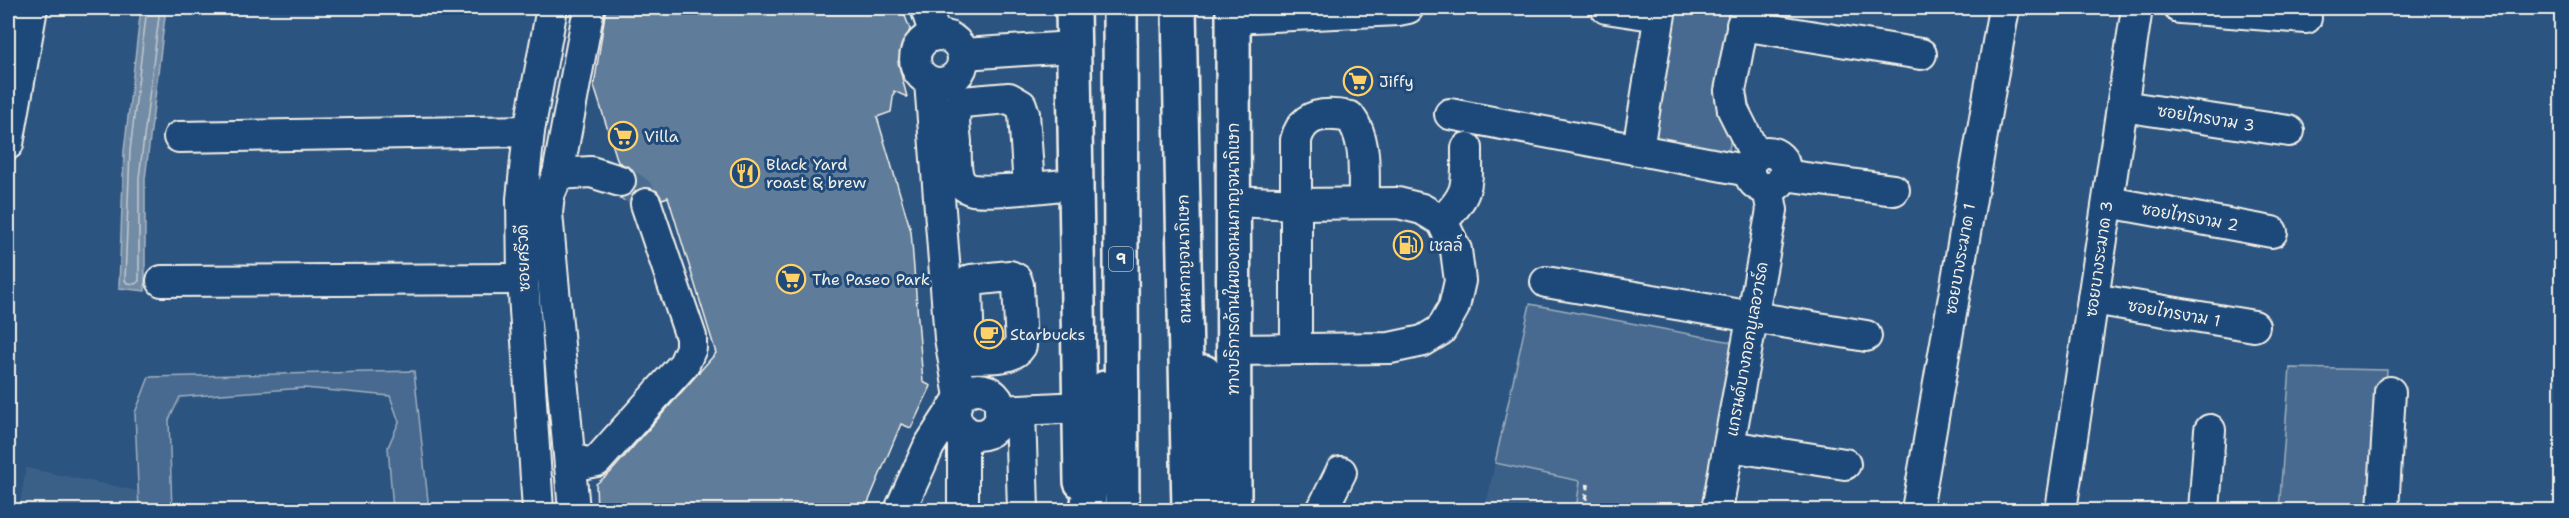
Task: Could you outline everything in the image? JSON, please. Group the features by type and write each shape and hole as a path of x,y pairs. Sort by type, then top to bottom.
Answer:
{"main road":[{"path":"1072,8 1081,407 1081,510"},
{"name":"9","path":"1120,8 1122,510"},
{"name":"ถนนกาญจนาภิเษก","path":"1179,8 1188,510"},
{"name":"ทางบริการด้านในของถนนกาญจนาภิเษก","path":"1233,13 1234,510"},
{"path":"1184,216 1222,510"},
{"path":"1087,510 1121,284"}],"street":[{"path":"8,144 32,8"},
{"name":"ซอยศรีวดี","path":"538,510 523,279 522,199 529,131 552,8"},
{"path":"574,510 547,213 549,195 558,174 589,8"},
{"path":"926,8 935,35"},
{"path":"1233,13 1408,8"},
{"path":"1606,8 1660,12 1638,149"},
{"name":"ซอยบางระมาด 1","path":"1917,510 2004,8"},
{"name":"ซอยบางระมาด 3","path":"2061,510 2137,8"},
{"path":"2180,8 2306,18"},
{"path":"1744,16 1921,54"},
{"name":"แกรนด์บางกอกบูเลอวาร์ด","path":"1717,510 1772,210 1764,173 1733,110 1730,91 1744,16"},
{"path":"935,35 952,38 958,43 963,54 963,67 953,80 945,83 930,82 918,71 915,56 922,43 935,35"},
{"path":"963,54 1073,47"},
{"path":"930,82 950,338 963,405 973,434 988,432 1010,411 1081,407"},
{"name":"ซอยไทรงาม 3","path":"2122,106 2289,131"},
{"path":"1450,114 1764,173 1893,190"},
{"path":"1296,349 1296,140 1305,120 1339,115 1350,117 1362,137 1364,204"},
{"path":"179,137 529,131"},
{"path":"1442,220 1459,204 1465,193 1467,148"},
{"path":"558,174 591,172 620,181"},
{"path":"1029,187 1075,184"},
{"path":"1232,350 1390,348 1423,341 1441,330 1454,307 1460,281 1455,250 1442,220 1422,209 1398,203 1296,204 1235,201"},
{"name":"ซอยไทรงาม 2","path":"2108,202 2272,232"},
{"path":"570,458 586,464 597,461 684,364 691,348 691,337 646,204"},
{"path":"963,510 963,405 969,358 968,283 971,280 1010,276 1016,279 1021,346 1014,353 1006,356 969,358"},
{"path":"162,281 523,279"},
{"path":"1546,282 1866,336"},
{"name":"ซอยไทรงาม 1","path":"2093,299 2254,326"},
{"path":"1006,356 1010,411 1023,510"},
{"path":"900,510 929,446 963,405 981,390 994,396 1010,411"},
{"path":"2383,510 2390,392"},
{"path":"2204,510 2210,430"},
{"path":"1729,446 1845,464"},
{"path":"1322,510 1341,472"}],"path":[{"path":"1584,510 1588,484"}],"shaded area":[{"path":"1672,8 1749,8 1729,150 1716,157 1651,143"},
{"path":"1530,304 1732,342 1702,510 1576,510 1580,481 1495,463"},
{"path":"2290,368 2387,370 2376,510 2279,510"},
{"path":"414,371 429,510 393,510 388,447 399,422 390,396 304,388 180,397 169,420 172,510 139,510 135,413 149,377"},
{"path":"1495,463 1581,481 1576,510 1485,510"},
{"path":"26,468 138,491 139,510 19,510"}],"water":[{"path":"141,8 166,8 145,179 145,291 119,288 124,151"}],"building":[{"path":"606,8 902,8 910,29 898,62 907,97 894,91 891,112 877,117 911,231 923,382 931,386 911,428 901,424 865,510 597,510 596,484 610,473 716,353 668,197 662,199 657,191 649,187 633,192 629,201 620,199 632,193 636,187 637,178 632,169 618,162 594,86"}],"tunnel":[{"path":"620,181 636,190 646,204"}],"place":[{"name":"Jiffy","path":"1358,81"},
{"name":"Villa","path":"623,136"},
{"name":"Black Yard roast & brew","path":"745,173"},
{"name":"เชลล์","path":"1408,245"},
{"name":"The Paseo Park","path":"791,279"},
{"name":"Starbucks","path":"989,334"}]}
